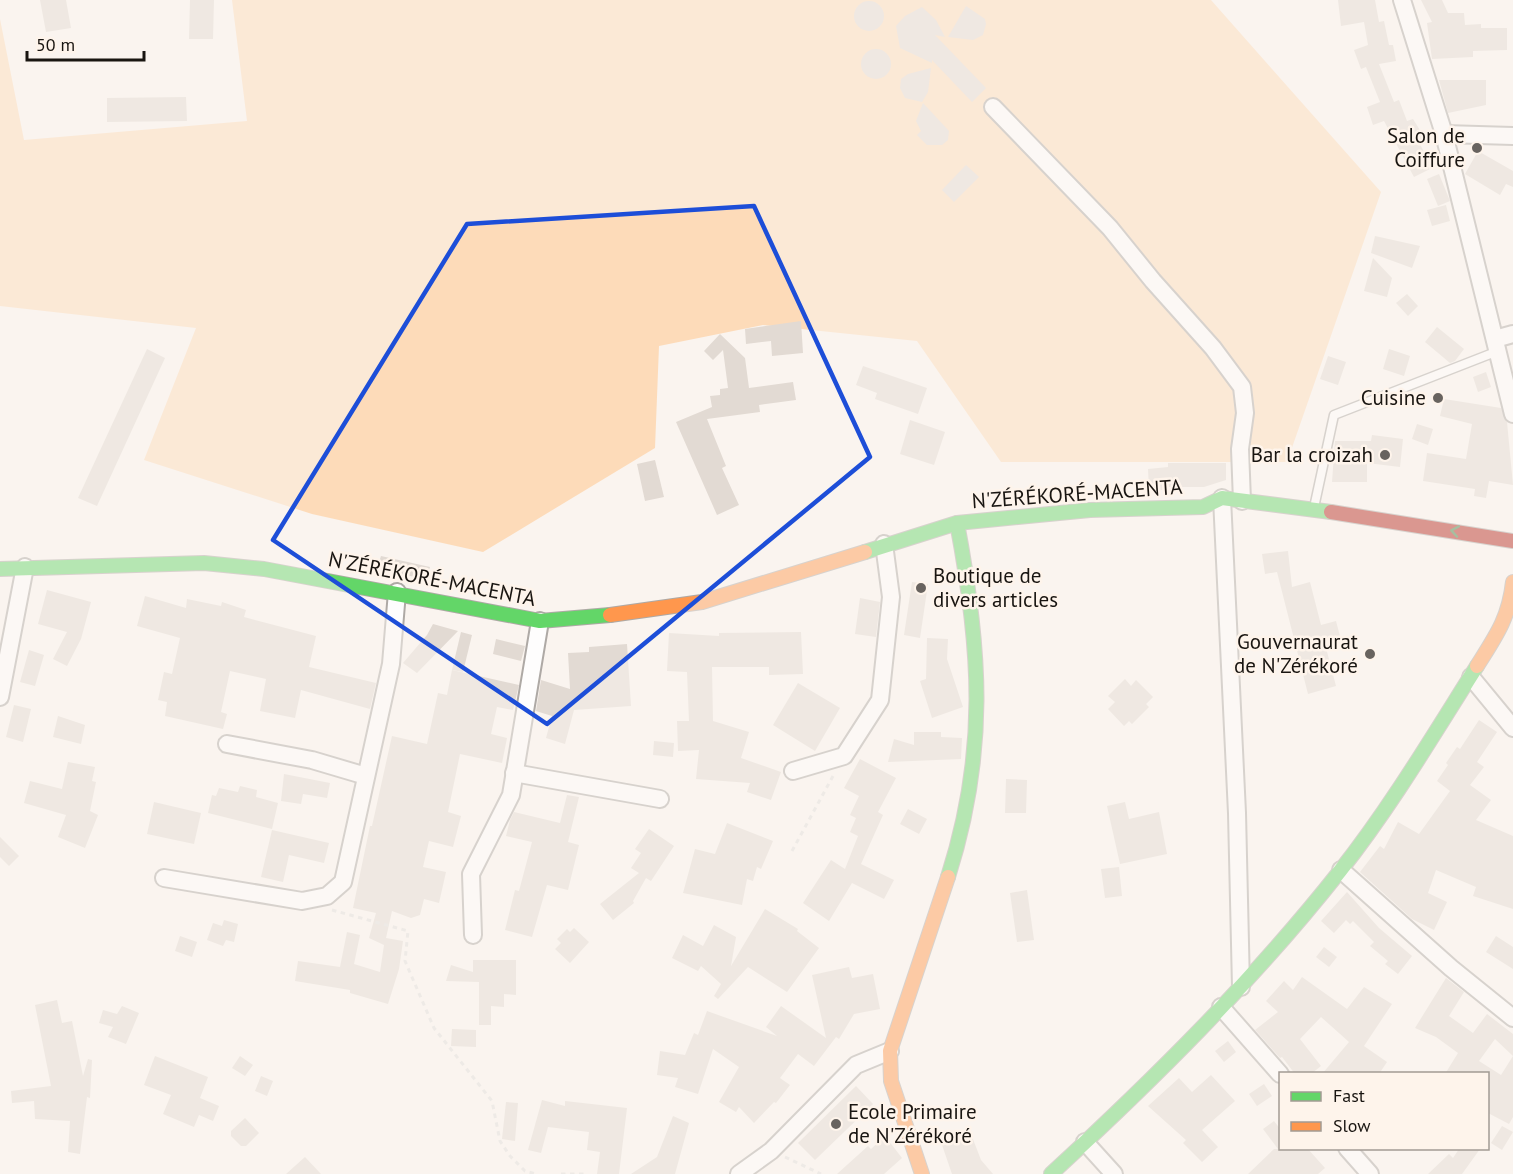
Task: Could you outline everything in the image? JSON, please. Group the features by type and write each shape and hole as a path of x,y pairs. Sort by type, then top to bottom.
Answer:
{"main road":[{"name":"N'ZÉRÉKORÉ-MACENTA","path":"0,569 204,563 264,569 397,592 540,621 637,613 702,602 957,523 1090,510 1203,507 1314,509 1513,541"},
{"path":"1257,517 1365,530 1452,546"},
{"path":"922,1174 891,1081 890,1052 952,862 968,803 976,744 980,678 974,613 957,523"},
{"path":"1051,1174 1143,1089 1240,987 1341,870 1502,627 1512,605 1513,582"}],"street":[{"path":"1402,0 1444,134 1513,414"},
{"path":"993,106 1110,228 1153,281 1214,348 1242,387 1245,413 1230,507 1240,987"},
{"path":"1444,134 1513,136"},
{"path":"1497,345 1513,334"},
{"path":"793,771 844,756 880,700 891,597 884,544"},
{"path":"0,697 25,567"},
{"path":"164,878 302,902 327,896 343,882 392,664 397,592"},
{"path":"473,935 471,874 511,795 540,621"},
{"path":"1471,677 1513,728"},
{"path":"227,744 312,760 366,776"},
{"path":"514,773 660,799"},
{"path":"1341,870 1451,968 1513,1018"},
{"path":"1221,1007 1279,1072"},
{"path":"739,1174 771,1151 856,1065 890,1052"},
{"path":"1085,1142 1114,1174"},
{"path":"1348,1150 1370,1174"}],"lane":[{"path":"1314,509 1334,415 1497,345"}],"path":[{"path":"792,851 844,756"},
{"path":"327,896 330,909 408,931 405,961 434,1028 492,1101 500,1141 510,1156 525,1171 536,1174"},
{"path":"771,1151 821,1174"},
{"path":"561,1174 585,1174"}],"highlighted area":[{"path":"754,206 870,457 547,724 273,540 467,224"}],"shaded area":[{"path":"232,0 1211,0 1381,192 1287,462 1001,462 917,341 763,325 659,346 655,448 483,552 312,514 144,460 196,328 0,306 0,19 24,140 247,121"}],"building":[{"path":"40,0 66,0 71,28 46,32"},
{"path":"190,0 214,0 213,39 189,39"},
{"path":"1338,0 1375,0 1379,22 1384,21 1389,45 1393,45 1396,61 1379,64 1394,102 1399,100 1407,121 1413,119 1426,140 1420,144 1432,168 1414,177 1384,121 1373,125 1367,107 1380,102 1366,67 1361,69 1354,50 1368,45 1364,22 1341,26"},
{"path":"1421,0 1442,0 1448,13 1464,13 1465,25 1481,24 1481,28 1507,28 1507,50 1473,51 1473,57 1432,59 1427,23 1432,22"},
{"path":"869,1 875,2 883,10 883,22 875,30 869,31 863,30 855,22 854,16 855,10 863,2"},
{"path":"966,6 985,19 983,35 973,40 948,37"},
{"path":"922,7 936,20 945,37 935,35 986,88 972,102 932,60 932,63 900,48 896,26 905,16"},
{"path":"876,49 886,54 891,64 886,74 876,79 866,74 861,64 866,54"},
{"path":"931,68 928,92 922,102 905,98 900,88 901,79 908,74"},
{"path":"1439,80 1486,80 1486,105 1448,113"},
{"path":"186,97 187,121 107,122 107,98"},
{"path":"923,103 949,131 948,140 942,145 927,145 917,135 921,131 916,121"},
{"path":"1478,151 1513,171 1513,187 1506,184 1500,195 1465,174"},
{"path":"966,165 979,177 954,202 942,190"},
{"path":"1439,174 1450,201 1438,206 1427,179"},
{"path":"1446,205 1450,221 1432,226 1427,210"},
{"path":"1375,236 1420,246 1412,268 1371,253"},
{"path":"1373,258 1392,278 1387,297 1364,291"},
{"path":"1407,294 1418,306 1408,316 1396,303"},
{"path":"801,321 803,353 772,356 771,341 746,344 745,329"},
{"path":"1437,327 1464,349 1455,361 1450,363 1425,342"},
{"path":"720,334 745,358 749,388 793,382 796,400 759,405 760,412 707,419 726,466 722,468 739,505 717,515 676,422 712,407 710,396 720,395 720,389 728,388 723,350 713,360 704,351"},
{"path":"147,349 165,358 97,506 78,498"},
{"path":"1389,349 1410,356 1404,376 1383,369"},
{"path":"1328,356 1346,362 1338,385 1320,379"},
{"path":"863,366 927,388 918,414 875,399 877,393 856,385"},
{"path":"1486,372 1491,387 1478,392 1473,377"},
{"path":"1444,399 1501,408 1507,422 1513,485 1489,481 1486,498 1474,496 1475,489 1423,481 1427,453 1466,459 1472,424 1440,416"},
{"path":"910,420 945,432 934,465 900,454"},
{"path":"1417,424 1433,429 1428,445 1412,439"},
{"path":"1372,435 1403,439 1400,467 1367,463 1367,482 1332,482 1335,441 1371,441"},
{"path":"655,460 664,497 645,501 637,464"},
{"path":"1168,463 1226,463 1226,480 1204,487 1166,487 1166,490 1149,490 1148,469 1168,467"},
{"path":"1288,551 1292,587 1310,582 1321,625 1336,621 1341,640 1325,644 1336,686 1308,694 1277,572 1265,574 1262,554"},
{"path":"381,556 430,567 426,579 383,571 384,567 378,565"},
{"path":"912,582 928,584 920,638 904,635"},
{"path":"47,590 91,602 81,639 67,666 53,659 67,632 38,624"},
{"path":"145,596 186,608 187,599 221,606 222,602 246,610 244,617 316,636 309,667 376,683 370,709 301,690 295,718 260,711 266,679 230,671 221,712 227,714 223,729 165,716 167,702 158,700 164,672 172,674 180,638 137,626"},
{"path":"860,598 880,602 876,637 855,634"},
{"path":"433,624 458,631 417,673 403,663 427,635"},
{"path":"461,632 472,635 463,672 452,670"},
{"path":"801,632 803,674 769,675 769,667 712,667 713,721 749,732 741,758 781,772 771,800 747,792 750,783 696,779 699,750 678,751 677,721 689,721 687,672 667,671 669,633 719,636 719,633"},
{"path":"927,638 948,639 947,659 963,707 932,718 920,681 926,679"},
{"path":"496,639 525,646 521,661 493,654"},
{"path":"627,644 631,706 574,710 565,744 546,738 552,716 536,711 541,680 570,689 568,653 589,652 589,647"},
{"path":"29,650 44,655 35,686 20,682"},
{"path":"452,670 519,685 513,710 497,707 491,734 507,738 502,763 460,754 448,812 461,816 453,847 429,841 423,867 446,872 439,903 424,899 420,915 411,918 392,911 386,938 403,941 399,969 388,1004 350,993 350,990 295,981 298,961 340,967 347,932 360,935 354,964 380,972 384,945 369,938 376,913 353,908 370,826 372,826 392,736 427,744 438,693 447,695"},
{"path":"1125,679 1131,686 1136,680 1153,697 1146,704 1149,707 1132,724 1129,721 1124,726 1108,709 1115,702 1108,696"},
{"path":"798,683 840,708 815,751 773,725"},
{"path":"14,705 31,709 23,742 6,737"},
{"path":"58,716 85,725 81,744 53,737"},
{"path":"1479,720 1497,732 1477,762 1484,767 1470,785 1491,800 1476,820 1513,836 1513,909 1473,896 1476,887 1436,870 1428,893 1447,902 1434,930 1412,919 1360,872 1380,846 1384,849 1398,822 1419,834 1450,791 1437,781 1448,765 1446,763 1457,747 1460,749"},
{"path":"914,732 941,732 941,737 962,738 961,759 888,762 894,739 914,745"},
{"path":"654,741 674,743 673,757 653,755"},
{"path":"860,759 896,778 878,812 883,815 861,864 894,880 884,899 852,883 829,921 803,903 831,860 845,869 858,836 850,832 856,818 850,815 859,796 844,788"},
{"path":"68,762 95,767 92,781 96,782 90,811 98,815 85,848 58,837 66,815 24,803 30,781 62,789"},
{"path":"284,774 330,783 327,798 303,794 301,804 281,801"},
{"path":"1006,779 1027,780 1026,813 1005,813"},
{"path":"240,786 257,790 256,797 278,803 272,829 208,813 212,795 216,796 219,788 238,792"},
{"path":"567,795 579,797 568,842 579,845 568,890 547,885 532,937 505,930 515,890 519,891 532,842 506,836 510,820 514,812 560,823"},
{"path":"154,802 201,813 194,844 147,834"},
{"path":"1125,802 1129,819 1159,812 1167,854 1120,864 1107,806"},
{"path":"908,809 927,819 919,834 900,824"},
{"path":"727,823 773,841 761,869 757,867 753,881 747,879 742,905 683,893 695,849 715,854"},
{"path":"649,829 674,846 651,881 646,878 634,903 613,920 600,904 639,873 631,868 641,853 635,849"},
{"path":"272,830 329,843 324,863 289,855 283,882 261,877"},
{"path":"0,837 19,856 9,866 0,857"},
{"path":"1119,867 1122,896 1105,898 1101,869"},
{"path":"1027,890 1034,940 1017,942 1010,893"},
{"path":"1347,892 1379,928 1412,956 1398,974 1385,964 1388,961 1370,946 1374,942 1353,921 1350,924 1346,920 1334,933 1321,921"},
{"path":"765,909 798,929 797,931 819,948 787,992 748,967 718,999 714,996 721,984 701,966 698,971 672,958 683,935 703,946 714,925 736,937 731,966"},
{"path":"224,920 238,924 234,942 226,940 223,946 207,940 213,923 222,926"},
{"path":"574,928 589,942 570,963 555,949 561,943 557,939 567,929 570,932"},
{"path":"180,936 197,942 192,957 175,951"},
{"path":"1496,936 1513,947 1513,969 1486,952"},
{"path":"1324,947 1337,957 1329,967 1316,957"},
{"path":"473,960 516,960 516,995 504,994 504,1007 491,1006 491,1025 479,1025 479,982 446,981 451,965 473,972"},
{"path":"849,967 852,978 873,974 880,1009 854,1014 839,1039 836,1037 814,1066 798,1054 780,1078 790,1085 776,1103 774,1102 754,1123 739,1107 736,1112 719,1102 739,1067 713,1049 698,1094 675,1087 678,1078 657,1075 660,1051 685,1055 694,1033 698,1035 707,1011 777,1036 766,1027 781,1006 826,1038 812,975"},
{"path":"1302,977 1347,1009 1364,987 1392,1004 1364,1046 1387,1062 1380,1072 1324,1072 1349,1042 1321,1017 1300,1039 1321,1066 1314,1072 1293,1072 1255,1030 1278,1012 1266,1001 1284,981 1293,990"},
{"path":"1446,978 1464,992 1449,1016 1473,1033 1487,1014 1513,1034 1513,1056 1513,1117 1509,1124 1489,1114 1489,1072 1446,1072 1458,1053 1436,1037 1415,1028","holes":["1495,1039 1513,1056 1501,1075 1479,1061"]},
{"path":"57,1000 62,1023 72,1021 83,1076 88,1059 92,1060 90,1098 87,1097 80,1154 68,1152 70,1121 35,1119 34,1101 12,1103 11,1091 51,1086 35,1005"},
{"path":"122,1006 139,1013 126,1044 108,1037 113,1027 99,1023 103,1010 117,1014"},
{"path":"452,1029 476,1030 476,1047 451,1046"},
{"path":"1228,1041 1236,1052 1224,1062 1215,1051"},
{"path":"155,1056 208,1077 200,1098 219,1106 213,1121 199,1115 194,1127 163,1114 171,1095 144,1085"},
{"path":"240,1056 253,1065 245,1076 232,1068"},
{"path":"1211,1075 1235,1101 1202,1130 1218,1147 1202,1162 1183,1143 1186,1140 1148,1106 1179,1078 1192,1092"},
{"path":"261,1076 273,1081 267,1096 255,1091"},
{"path":"1264,1084 1272,1096 1257,1106 1249,1094"},
{"name":"Ecole Primaire de N'Zérékoré","path":"856,1086 873,1104 815,1160 798,1143"},
{"path":"542,1100 565,1106 565,1101 627,1108 619,1174 597,1174 600,1152 587,1150 589,1132 548,1127 541,1153 528,1150"},
{"path":"506,1102 518,1103 515,1141 502,1139"},
{"path":"673,1116 689,1123 675,1174 631,1174 657,1157"},
{"path":"245,1118 259,1133 246,1146 241,1146 231,1136 231,1131"},
{"path":"1274,1121 1279,1127 1279,1150 1309,1150 1325,1168 1318,1174 1248,1174 1274,1149 1278,1149 1263,1129"},
{"path":"1502,1126 1513,1132 1502,1150 1491,1143"},
{"path":"971,1134 981,1160 993,1174 952,1174 942,1145"},
{"path":"885,1136 902,1158 884,1174 837,1174 868,1146 871,1149"},
{"path":"1458,1150 1479,1150 1462,1174 1428,1174 1449,1154 1453,1158"},
{"path":"305,1157 321,1174 286,1174"}],"traffic: fast":[{"path":"865,552 957,523 1090,510 1203,507 1222,498 1331,512"},
{"path":"948,877 970,787 975,744 975,658 971,614 957,523"},
{"path":"0,569 204,563 264,569 540,621 610,615"},
{"path":"1051,1174 1201,1028 1307,912 1376,822 1477,666"}],"traffic: slow":[{"path":"610,615 702,602 865,552"},
{"path":"1477,666 1496,636 1505,616 1513,582"},
{"path":"922,1174 891,1081 890,1051 948,877"}],"traffic: jam":[{"path":"1331,512 1513,541"}],"place":[{"name":"Salon de Coiffure","path":"1477,148"},
{"name":"Cuisine","path":"1438,398"},
{"name":"Bar la croizah","path":"1385,455"},
{"name":"Boutique de divers articles","path":"921,588"},
{"name":"Gouvernaurat de N'Zérékoré","path":"1370,654"},
{"name":"Ecole Primaire de N'Zérékoré","path":"836,1124"}]}
